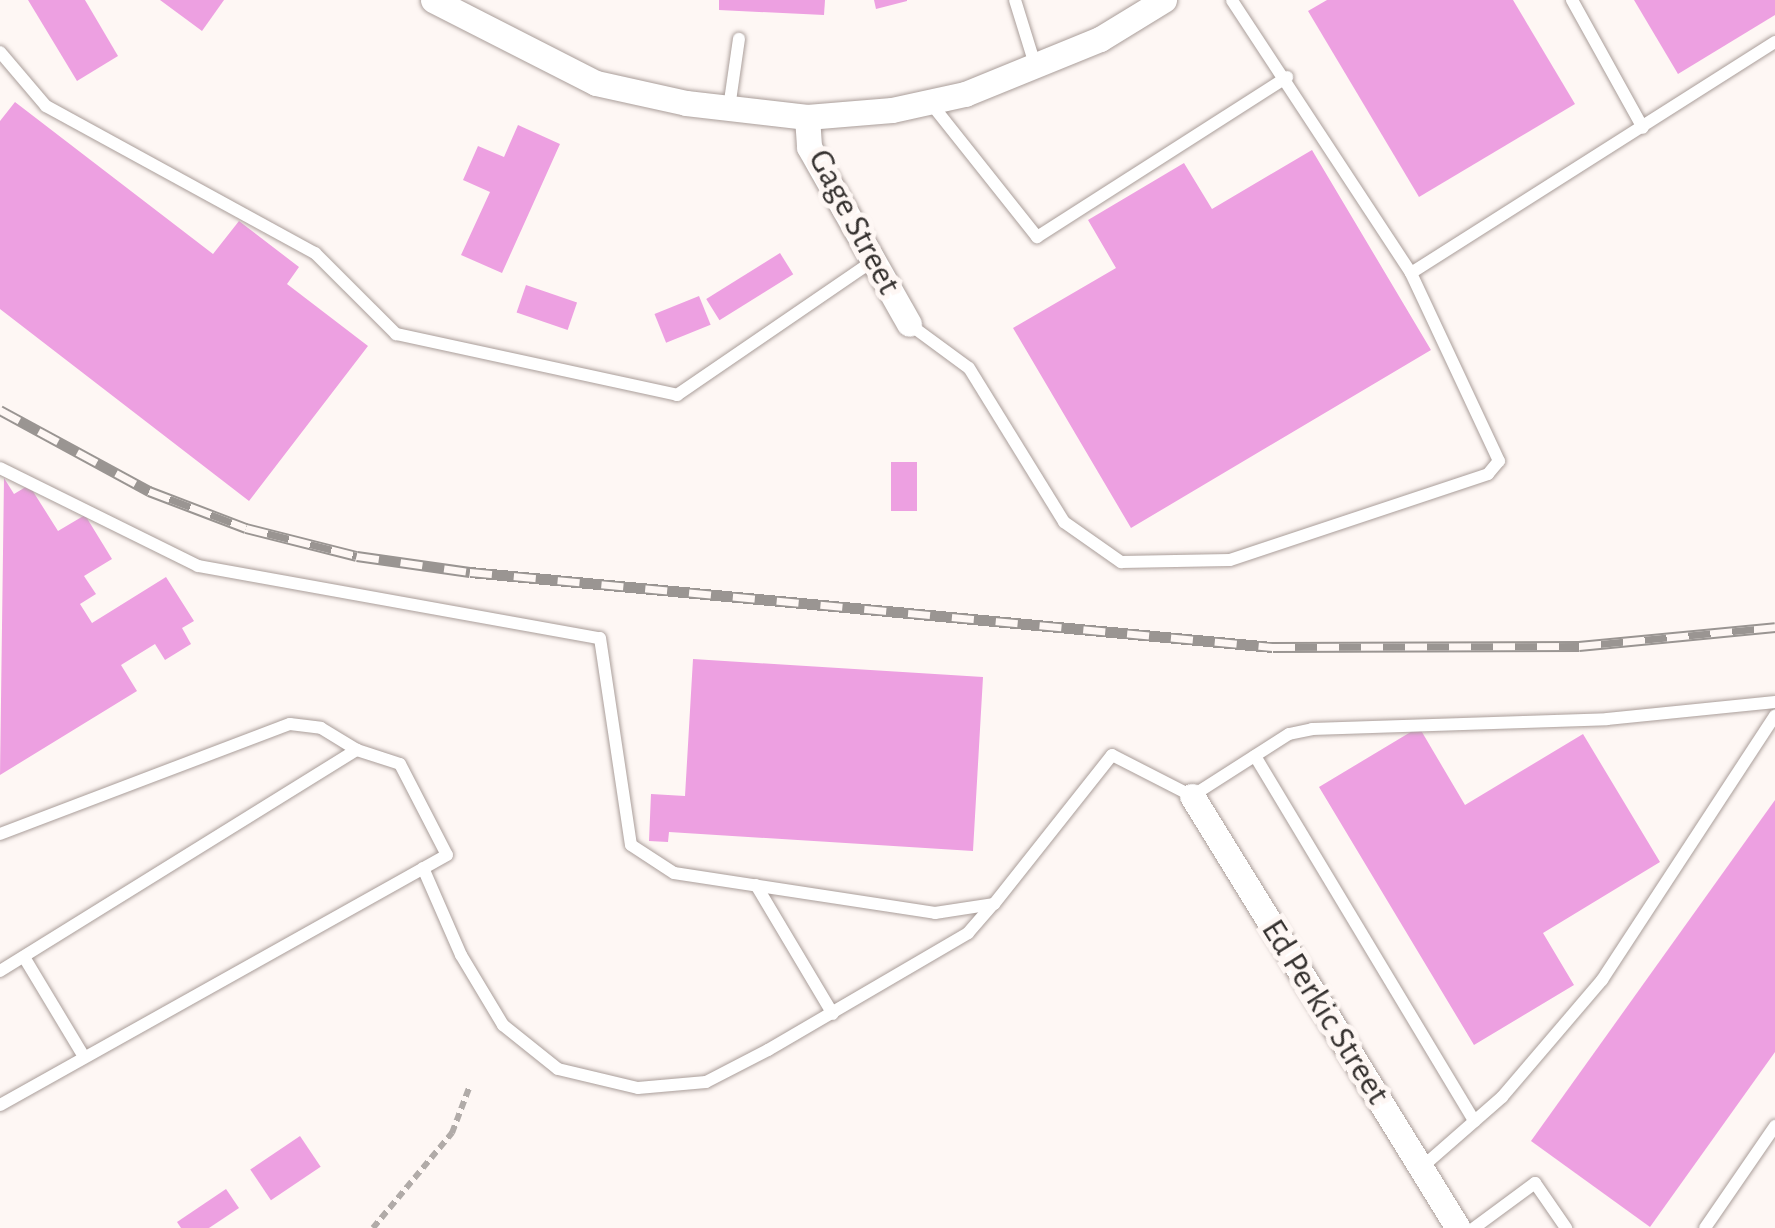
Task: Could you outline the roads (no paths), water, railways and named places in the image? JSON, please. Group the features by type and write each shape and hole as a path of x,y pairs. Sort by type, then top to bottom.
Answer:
{"street":[{"path":"432,0 596,83 729,108 808,117 930,101 1036,68 1100,40 1164,0"},
{"name":"Gage Street","path":"808,117 809,147 909,324"},
{"name":"Ed Perkic Street","path":"1192,796 1458,1228"}],"lane":[{"path":"1015,0 1036,68"},
{"path":"909,324 969,368 1064,522 1121,562 1230,560 1488,474 1499,461 1411,273 1287,77 1232,0"},
{"path":"1572,0 1644,128"},
{"path":"729,108 739,39"},
{"path":"1411,273 1775,42"},
{"path":"0,52 46,106 314,253 396,334 677,395 873,261"},
{"path":"930,101 1037,237 1287,77"},
{"path":"0,468 198,566 600,638 631,845 674,872 935,912 994,904"},
{"path":"423,868 461,956 503,1025 558,1069 638,1088 706,1082 833,1014 968,933 1112,755 1192,796 1289,734 1312,729 1607,719 1775,702"},
{"path":"1421,1168 1474,1121 1602,980 1775,716"},
{"path":"0,834 290,724 321,728 357,750 400,764 447,855 0,1105"},
{"path":"0,971 357,750"},
{"path":"1256,756 1474,1121"},
{"path":"756,885 833,1014"},
{"path":"24,956 84,1057"},
{"path":"1706,1228 1775,1126"},
{"path":"1474,1228 1535,1182 1566,1228"}],"railway":[{"path":"0,410 149,491 246,528 357,556 470,572 1273,647 1579,646 1775,627"}]}
